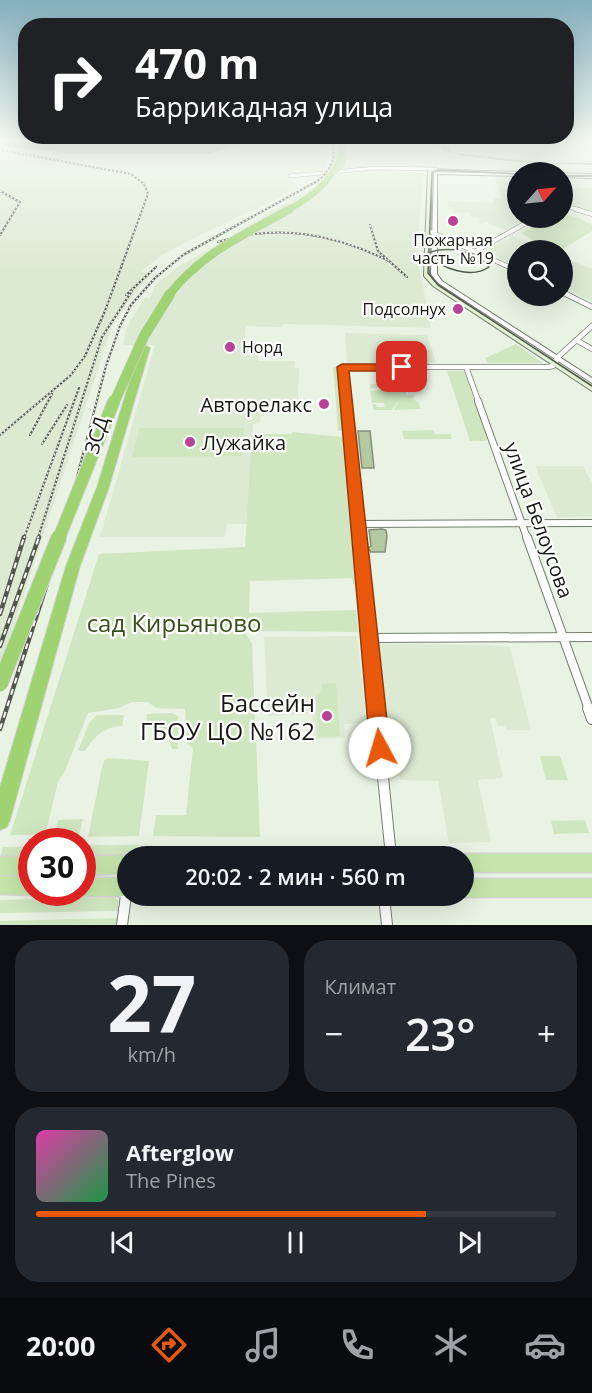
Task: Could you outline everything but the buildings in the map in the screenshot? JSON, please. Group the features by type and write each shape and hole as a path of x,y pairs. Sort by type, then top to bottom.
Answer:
{"highway":[{"name":"ЗСД","path":"0,684 116,399 160,308 182,280 211,254 297,204 322,185"},
{"name":"ЗСД","path":"0,820 73,566 103,487 146,348 155,327 176,293 207,261 235,241 309,199 327,185"}],"main road":[{"path":"433,185 425,267 428,279 556,361 592,388"},
{"path":"474,863 592,863"},
{"path":"96,865 117,864"},
{"path":"0,866 18,866"},
{"path":"0,885 18,886"},
{"path":"96,886 117,887"},
{"path":"474,888 592,888"}],"street":[{"path":"573,208 592,214"},
{"path":"476,251 517,228"},
{"path":"430,232 507,266"},
{"path":"573,298 592,307"},
{"path":"390,846 342,367 545,367 556,361 592,326"},
{"path":"576,340 592,349"},
{"path":"556,361 592,381"},
{"name":"улица Белоусова","path":"466,368 592,719"},
{"path":"358,524 592,523"},
{"path":"369,638 592,637"},
{"path":"122,925 124,906"},
{"path":"385,906 387,925"}],"shaded area":[{"path":"0,185 297,185 299,188 162,255 141,271 152,274 130,299 112,326 0,667"},
{"path":"316,185 422,185 417,256 431,328 283,324 282,327 246,326 243,348 259,348 258,361 295,361 295,368 299,368 298,401 262,401 260,423 253,424 247,524 227,524 225,537 100,537 155,345 123,345 127,327 145,297 150,298 156,284 179,266 211,248 236,238 232,234"},
{"path":"497,185 507,185 507,228 512,228 507,231 486,222 480,225 479,218 471,217 470,213 454,212 453,207 448,207 448,201 494,203 493,198 502,199"},
{"path":"573,188 592,188 592,212 573,206"},
{"path":"512,236 522,240 507,240 507,262 484,251"},
{"path":"573,261 592,269 592,302 573,293"},
{"path":"345,333 427,335 436,363 347,363"},
{"path":"535,466 583,466 592,483 592,517 557,517"},
{"path":"357,636 367,723 344,724 345,738 314,739 312,714 268,716 264,637"},
{"path":"374,644 510,647 531,730 506,730 505,726 498,726 495,718 490,718 503,778 478,780 491,842 449,843 438,781 400,780 399,776 390,776"}],"green space":[{"path":"573,216 592,225 592,231 573,243 573,240 532,240 522,233 530,228 573,228"},
{"path":"516,344 543,363 488,363 485,358"},
{"path":"333,367 338,367 344,431 338,431"},
{"path":"447,371 464,371 489,438 485,441 470,441"},
{"path":"371,384 392,384 397,393 396,386 403,384 405,391 413,390 406,392 406,395 414,395 413,399 419,403 420,409 394,410 399,400 392,410 374,410 372,404 385,407 384,403 372,403 370,391 381,390 380,387 369,389"},
{"name":"Лужайка","path":"140,428 244,428 242,456 132,457"},
{"path":"433,430 435,434 451,434 452,439 404,439 402,431"},
{"name":"сад Кирьяново","path":"292,432 343,437 358,585 353,584 352,578 250,581 249,613 356,610 358,632 244,631 252,643 260,837 153,836 156,815 186,815 193,748 187,744 185,709 157,708 147,702 132,702 119,708 88,713 65,771 58,782 47,828 18,828 18,835 10,835 99,554 245,547 252,434 292,434"},
{"name":"Бассейн ГБОУ ЦО №162","path":"336,683 340,736 318,737 316,695 322,690 321,684"},
{"path":"172,713 178,716 178,749 172,749 166,736 160,730 146,724 147,714"},
{"path":"97,715 124,715 122,726 105,730 92,741 85,751 78,751 89,723"},
{"path":"540,756 560,756 568,780 546,780"},
{"path":"105,759 149,761 139,836 96,837 96,828 90,828"},
{"path":"83,819 81,828 56,828 58,820"},
{"path":"585,820 589,833 554,834 551,821"},
{"path":"96,845 139,845 117,846 117,855 96,855"},
{"path":"3,847 18,847 18,857 0,858"},
{"path":"96,897 114,897 117,899 119,911 0,913 0,900 18,900 18,906 96,906"},
{"path":"118,918 117,925 0,925 0,921"}],"tram line":[{"path":"429,253 431,185"},
{"path":"429,253 444,250 461,251 477,257 489,267 482,271 457,271 429,256"},
{"path":"429,256 428,273 438,285 592,386"}],"railway":[{"path":"0,435 71,375 85,356 105,311 148,194 144,185"},
{"path":"61,538 106,366 120,326 131,305 155,278 183,255 310,185"},
{"path":"0,191 20,202 0,235"},
{"path":"370,225 378,251 407,277"},
{"path":"218,242 262,233 305,234 348,244 389,261"},
{"path":"126,295 156,267"},
{"path":"38,538 102,337 132,291"},
{"path":"24,538 79,388"},
{"path":"30,435 52,394"},
{"path":"42,444 67,405"},
{"path":"0,614 24,537"},
{"path":"0,646 39,537"},
{"path":"0,729 62,537"}],"place":[{"name":"Пожарная часть №19","path":"453,221"},
{"name":"Подсолнух","path":"458,309"},
{"name":"Норд","path":"230,347"},
{"name":"Авторелакс","path":"324,404"},
{"name":"Лужайка","path":"190,442"},
{"name":"Бассейн ГБОУ ЦО №162","path":"327,716"}],"route":[{"path":"380,748 342,367 402,367"}]}
